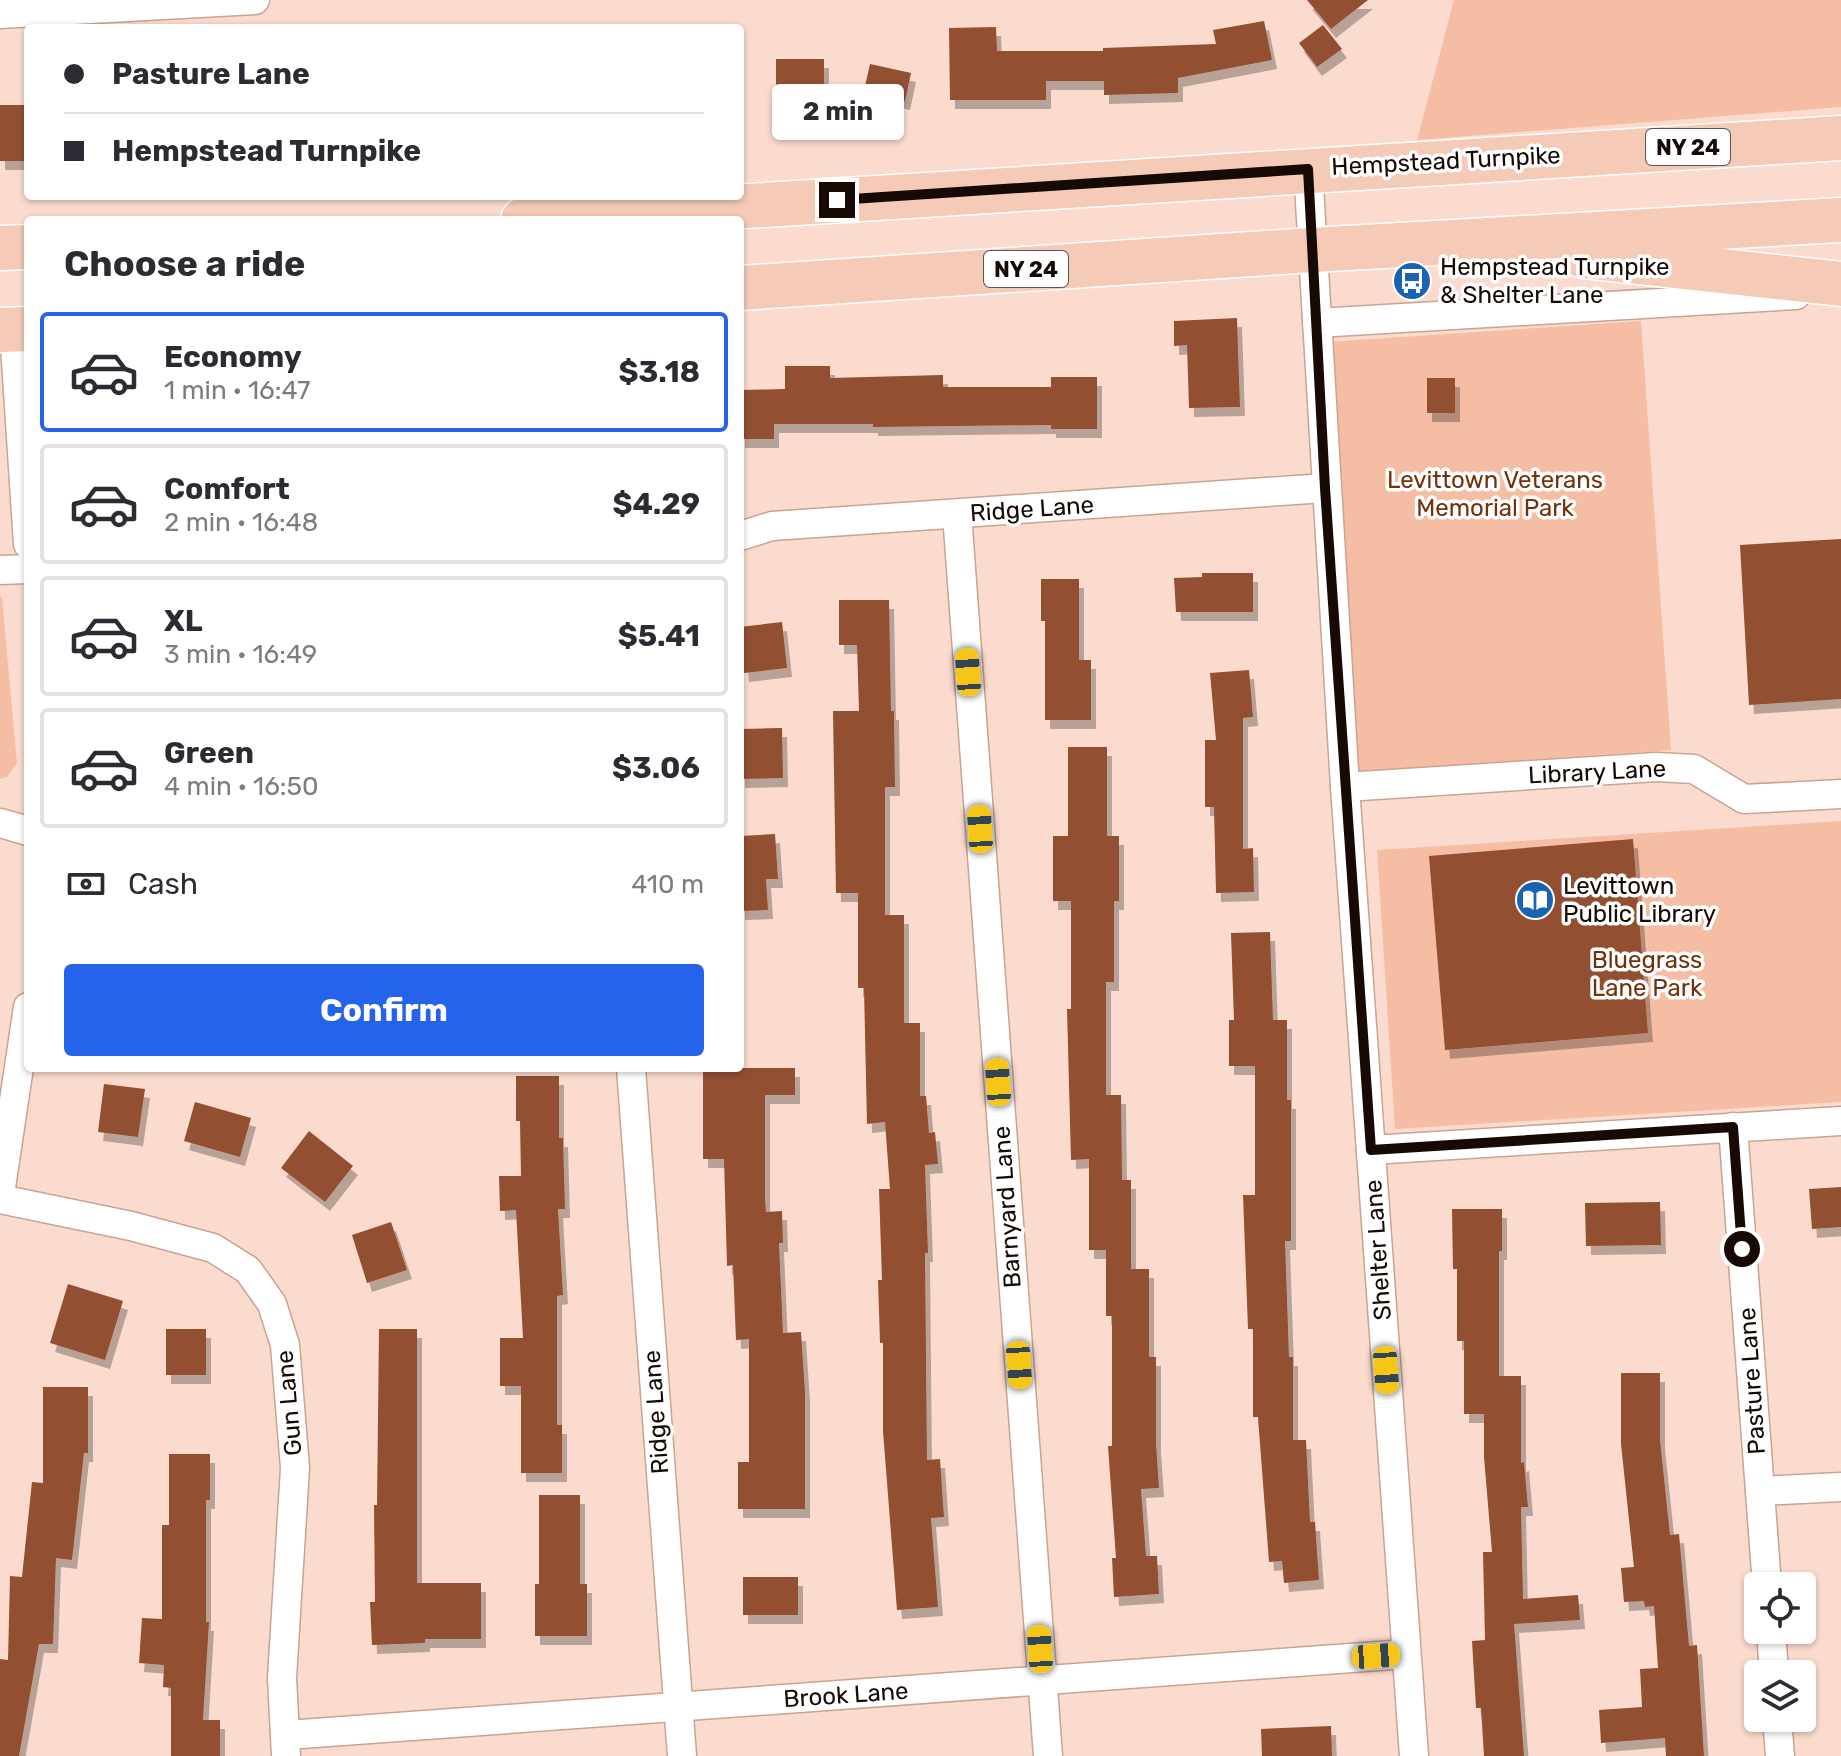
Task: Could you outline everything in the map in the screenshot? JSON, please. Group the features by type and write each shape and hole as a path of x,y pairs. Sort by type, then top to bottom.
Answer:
{"main road":[{"name":"Hempstead Turnpike","path":"585,216 1841,138"},
{"name":"NY 24","path":"744,288 1312,250 1841,220"},
{"path":"1457,242 1841,284"},
{"path":"0,248 24,247"}],"street":[{"path":"0,14 255,0"},
{"name":"Shelter Lane","path":"1308,169 1325,488 1414,1756"},
{"path":"1317,323 1841,292"},
{"path":"14,330 24,483"},
{"name":"Ridge Lane","path":"744,535 772,526 1325,488"},
{"name":"Barnyard Lane","path":"957,514 1048,1756"},
{"path":"0,570 24,569"},
{"name":"Library Lane","path":"1345,787 1656,767 1694,769 1744,799 1841,794"},
{"path":"0,823 24,830"},
{"path":"0,1196 24,1034"},
{"name":"Ridge Lane","path":"631,1072 682,1756"},
{"path":"1371,1150 1841,1121"},
{"name":"Pasture Lane","path":"1733,1127 1766,1572"},
{"name":"Gun Lane","path":"0,1196 213,1248 248,1270 272,1304 285,1345 295,1468 282,1678 286,1745"},
{"path":"1760,1491 1841,1487"},
{"name":"Brook Lane","path":"286,1745 678,1707 1406,1654"},
{"path":"1778,1732 1780,1756"}],"green space":[{"path":"1454,0 1841,0 1841,107 1417,140"},
{"name":"Levittown Veterans Memorial Park","path":"1641,321 1671,750 1357,772 1326,342"},
{"path":"0,596 17,763 7,777 0,779"},
{"name":"Bluegrass Lane Park","path":"1841,821 1841,1102 1395,1129 1377,850"}],"building":[{"path":"1307,0 1368,0 1331,29"},
{"path":"1264,21 1272,60 1178,78 1178,93 1104,95 1104,81 1046,81 1046,100 950,100 949,28 996,27 997,51 1103,51 1103,48 1216,44 1213,30"},
{"path":"1323,25 1342,49 1317,67 1299,43"},
{"path":"776,59 824,59 824,102 776,102"},
{"path":"870,64 911,73 905,101 864,91"},
{"path":"0,105 24,105 24,161 0,161"},
{"path":"1237,318 1240,407 1189,408 1187,345 1174,346 1174,321"},
{"path":"785,366 830,366 830,378 943,375 943,387 1051,387 1051,377 1097,377 1097,429 1051,429 1051,425 873,427 873,424 774,424 774,439 744,439 744,390 785,389"},
{"path":"1427,378 1455,378 1455,413 1427,413"},
{"path":"1841,539 1841,699 1749,705 1740,545"},
{"path":"1202,573 1253,573 1253,612 1176,612 1174,578 1202,577"},
{"path":"1041,579 1079,579 1079,660 1091,660 1091,720 1045,720 1045,621 1041,621"},
{"path":"839,600 889,600 895,787 885,787 885,915 904,915 904,1023 920,1023 920,1096 926,1096 929,1133 935,1132 938,1164 925,1165 928,1253 925,1253 927,1460 940,1459 944,1517 931,1518 938,1607 897,1610 883,1431 883,1343 880,1343 878,1280 882,1280 879,1189 890,1189 885,1122 867,1124 864,988 858,988 858,893 836,893 833,711 859,711 857,645 839,645"},
{"path":"782,622 787,668 744,673 744,627"},
{"path":"1249,670 1253,717 1243,718 1243,849 1253,848 1254,892 1216,893 1214,807 1205,807 1205,740 1216,740 1210,673"},
{"path":"782,728 783,778 744,779 744,729"},
{"path":"1068,747 1107,747 1107,836 1119,836 1119,901 1114,901 1114,982 1106,982 1106,1095 1121,1095 1122,1180 1131,1180 1131,1269 1149,1269 1149,1357 1156,1357 1159,1488 1141,1489 1146,1556 1157,1556 1159,1594 1114,1597 1112,1558 1116,1558 1108,1446 1112,1446 1112,1316 1106,1316 1106,1250 1089,1250 1089,1159 1071,1160 1067,1009 1071,1009 1071,901 1053,901 1053,836 1068,836"},
{"path":"775,834 778,879 766,879 768,910 744,911 744,836"},
{"path":"1633,839 1648,1033 1445,1050 1429,856"},
{"path":"1270,932 1273,1020 1287,1020 1287,1100 1291,1100 1291,1241 1285,1241 1289,1357 1293,1357 1293,1440 1306,1440 1310,1522 1315,1522 1319,1580 1284,1583 1282,1561 1269,1562 1258,1417 1253,1417 1253,1329 1248,1329 1243,1195 1255,1195 1255,1066 1229,1066 1229,1020 1234,1020 1231,933"},
{"path":"795,1068 795,1095 765,1095 765,1199 766,1212 782,1211 783,1243 779,1243 783,1333 801,1332 805,1392 805,1509 738,1509 738,1462 749,1462 749,1339 736,1340 733,1265 727,1266 724,1159 703,1159 703,1072"},
{"path":"516,1076 559,1076 559,1138 563,1138 565,1209 558,1209 563,1295 557,1296 557,1425 562,1425 562,1473 521,1473 521,1386 500,1386 500,1338 523,1338 516,1210 500,1211 499,1176 521,1176"},
{"path":"104,1084 145,1089 138,1137 98,1132"},
{"path":"195,1102 251,1118 240,1157 184,1141"},
{"path":"309,1131 353,1166 325,1202 281,1168"},
{"path":"1841,1187 1841,1227 1812,1229 1809,1189"},
{"path":"1660,1202 1661,1245 1586,1246 1585,1203"},
{"path":"1452,1209 1502,1209 1499,1376 1521,1376 1521,1463 1524,1462 1528,1507 1521,1507 1523,1599 1578,1595 1580,1620 1514,1624 1524,1756 1484,1756 1481,1708 1476,1708 1472,1641 1485,1640 1483,1552 1492,1552 1484,1457 1484,1414 1464,1414 1464,1341 1457,1341 1457,1269 1453,1269"},
{"path":"391,1222 407,1270 367,1283 352,1235"},
{"path":"68,1284 123,1301 105,1360 50,1343"},
{"path":"166,1329 206,1329 206,1375 166,1375"},
{"path":"379,1329 417,1329 417,1583 481,1583 481,1639 425,1639 425,1643 372,1645 370,1602 375,1602 374,1505 377,1505"},
{"path":"1621,1373 1660,1373 1660,1440 1670,1535 1679,1534 1689,1646 1697,1645 1704,1756 1666,1756 1665,1738 1601,1743 1599,1710 1642,1707 1640,1669 1658,1668 1654,1606 1645,1607 1644,1601 1624,1602 1621,1568 1634,1567 1621,1444"},
{"path":"43,1387 88,1387 88,1453 84,1453 72,1560 56,1558 53,1644 39,1644 19,1756 0,1756 0,1659 8,1660 10,1576 22,1577 32,1482 43,1483"},
{"path":"169,1454 210,1454 210,1500 206,1500 206,1622 209,1622 203,1720 220,1720 220,1756 171,1756 171,1688 163,1687 164,1665 139,1663 142,1618 162,1619 162,1525 169,1525"},
{"path":"539,1495 580,1495 580,1584 587,1584 587,1636 535,1636 535,1584 539,1584"},
{"path":"743,1577 798,1577 798,1615 743,1615"},
{"path":"1331,1726 1332,1756 1262,1756 1261,1729"}],"place":[{"name":"Hempstead Turnpike & Shelter Lane","path":"1412,281"},
{"name":"Levittown Public Library","path":"1535,900"}],"route":[{"path":"837,200 1308,169 1325,488 1371,1150 1733,1127 1742,1249"}]}
